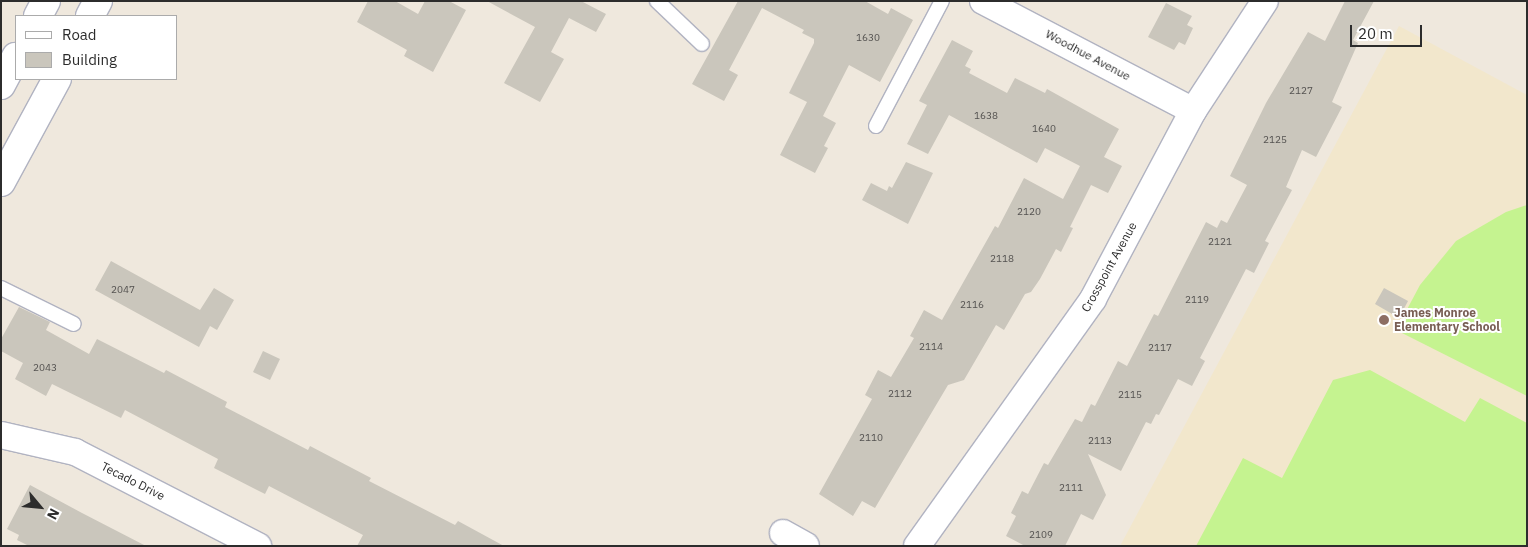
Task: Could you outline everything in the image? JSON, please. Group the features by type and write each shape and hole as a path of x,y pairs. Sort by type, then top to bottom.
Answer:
{"main road":[{"path":"39,15 46,1"},
{"path":"91,15 98,1"},
{"path":"1,85 15,59"},
{"path":"1,182 56,80"}],"street":[{"name":"Woodhue Avenue","path":"983,1 1193,111"},
{"name":"Crosspoint Avenue","path":"917,546 1093,299 1193,111 1265,1"},
{"name":"Tecado Drive","path":"1,435 75,452 258,546"},
{"path":"783,533 806,546"}],"lane":[{"path":"657,1 702,44"},
{"path":"876,126 942,1"},
{"path":"1,288 74,324"}],"shaded area":[{"name":"James Monroe Elementary School","path":"1399,26 1527,95 1527,546 1120,546"}],"green space":[{"path":"1527,205 1527,396 1396,330 1420,285 1456,241 1506,212"},
{"path":"1370,370 1465,422 1480,398 1527,423 1527,546 1196,546 1243,458 1282,478 1333,380"}],"building":[{"path":"368,1 395,1 418,14 425,1 449,1 466,10 433,72 404,56 407,50 357,22"},
{"path":"487,1 581,1 606,14 596,32 569,18 551,52 564,59 540,102 504,83 535,27"},
{"path":"738,1 865,1 888,14 891,8 913,20 880,82 849,65 823,116 836,123 824,146 828,148 815,173 780,155 807,102 789,93 814,43 814,39 802,33 804,30 762,8 729,70 738,75 724,101 692,84"},
{"path":"1345,1 1374,1 1353,40 1358,43 1332,102 1342,107 1316,157 1302,150 1286,187 1292,190 1265,241 1269,243 1254,273 1246,269 1200,358 1205,361 1192,386 1178,379 1159,415 1156,414 1151,424 1146,422 1121,471 1088,454 1106,495 1093,520 1081,514 1065,546 1025,546 1006,536 1016,516 1011,513 1022,491 1028,494 1044,463 1048,465 1075,419 1082,422 1091,404 1095,406 1118,361 1127,366 1154,314 1158,316 1206,222 1217,228 1221,220 1227,223 1247,185 1230,176 1266,103 1308,32 1325,41"},
{"path":"1166,3 1192,16 1187,25 1193,28 1185,45 1179,42 1174,50 1148,37"},
{"path":"952,40 973,51 965,66 971,69 969,73 1007,93 1015,78 1045,93 1047,89 1119,129 1104,157 1122,166 1108,193 1091,185 1070,227 1073,228 1061,252 1056,249 1040,279 1031,292 1025,294 1004,330 996,325 964,380 948,385 875,508 862,501 853,516 819,494 872,399 865,395 878,370 891,377 914,338 910,336 924,310 942,320 995,226 998,228 1024,178 1063,199 1080,166 1045,148 1037,163 949,115 928,154 907,144 927,105 919,101"},
{"path":"906,162 933,173 908,224 862,200 871,183 887,191 889,186 892,188"},
{"path":"111,261 200,310 214,288 234,300 217,330 210,326 199,347 95,290"},
{"path":"1384,288 1408,301 1399,318 1375,304"},
{"path":"19,307 50,322 46,330 89,354 97,339 164,373 166,370 227,402 225,407 308,450 310,446 371,478 369,481 455,525 458,521 504,546 357,546 363,535 269,486 265,494 214,468 218,459 125,410 121,418 52,384 46,396 15,379 23,363 1,351 1,339"},
{"path":"263,351 280,359 270,380 253,372"},
{"path":"30,485 146,546 29,546 17,540 19,535 7,529"}],"place":[{"name":"James Monroe Elementary School","path":"1384,320"}]}
